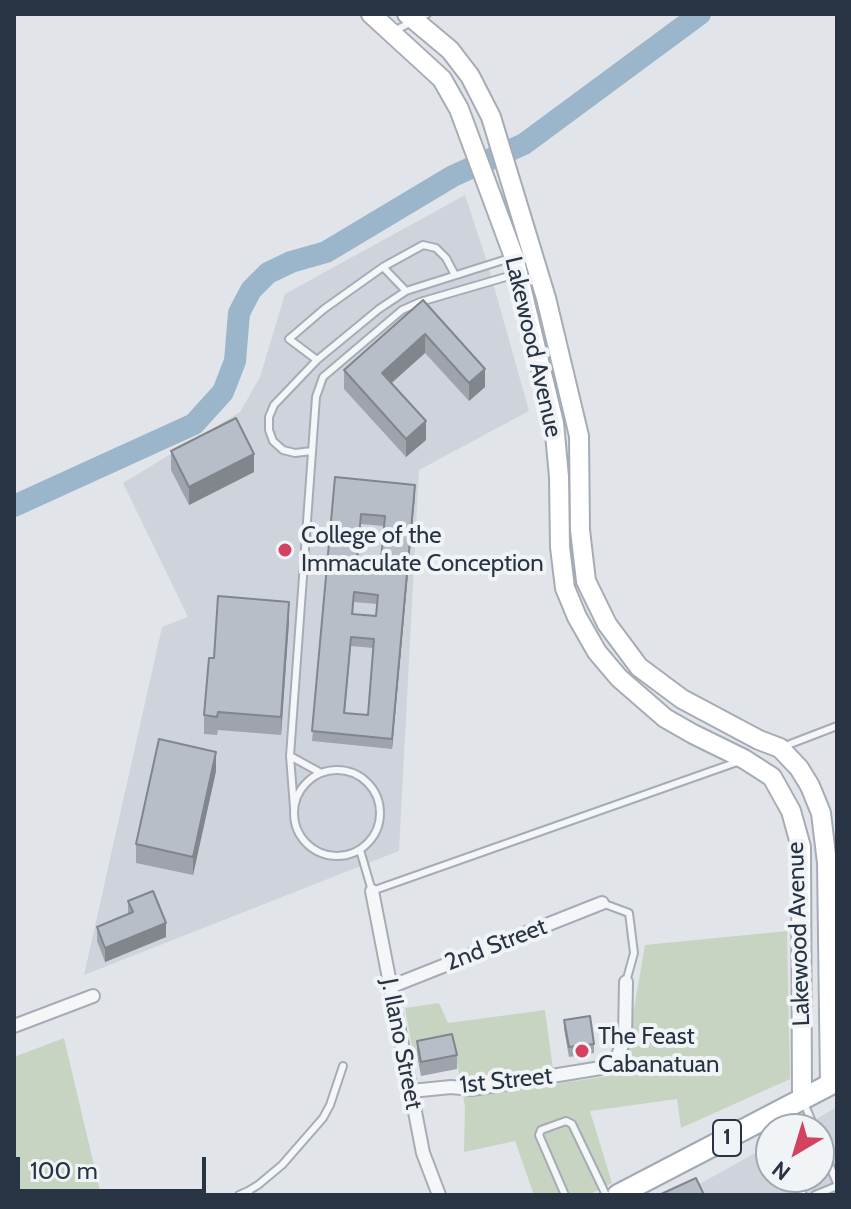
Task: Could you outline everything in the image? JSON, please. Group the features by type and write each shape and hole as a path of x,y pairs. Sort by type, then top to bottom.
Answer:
{"main road":[{"name":"Lakewood Avenue","path":"371,14 442,79 459,109 488,182 516,265 554,423 560,547 565,588 577,617 597,652 619,678 665,718 750,757 772,777 791,811 801,847 802,1099"},
{"name":"Lakewood Avenue","path":"415,16 450,50 470,76 491,117 546,298 579,436 580,530 586,581 607,624 639,667 682,699 759,740 805,777 821,813 827,863 833,1083"},
{"name":"1","path":"784,1113 802,1099 833,1083"},
{"name":"1","path":"627,1193 755,1131"}],"street":[{"name":"J. Ilano Street","path":"372,891 423,1153 439,1195"},
{"name":"2nd Street","path":"390,987 602,903"},
{"name":"1st Street","path":"411,1091 451,1087 472,1089 607,1067 618,1055 625,1038 626,982"},
{"path":"14,1026 93,996"}],"lane":[{"path":"390,34 415,16"},
{"path":"317,360 289,339 324,309 383,267 423,245 436,248 446,258 455,275"},
{"path":"312,451 295,453 283,450 273,441 269,417 274,405 317,360 406,291 455,275 516,265"},
{"path":"294,808 299,793 308,781 321,773 336,770 352,773 366,781 380,809 378,825 371,839 360,850 347,855 320,853 308,845 295,821 294,808 290,756 303,611 316,397 323,377 386,321 420,302 516,265"},
{"path":"383,267 406,291"},
{"path":"774,750 837,726"},
{"path":"290,756 321,773"},
{"path":"360,850 372,891 750,757"},
{"path":"602,903 629,913 634,953 626,982"},
{"path":"239,1195 249,1193 282,1165 323,1118 343,1066"},
{"path":"802,1099 808,1113"},
{"path":"565,1195 539,1135 541,1130 566,1121 572,1124 606,1195"},
{"path":"815,1195 837,1184"}],"shaded area":[{"name":"College of the Immaculate Conception","path":"465,195 529,411 419,470 399,851 84,975 162,627 188,617 123,483 240,412 260,377 285,294"},
{"path":"837,1107 837,1195 702,1195 698,1185 755,1153 755,1193 835,1193 835,1113 826,1113"}],"green space":[{"path":"787,931 790,1079 681,1128 677,1099 590,1111 612,1183 588,1195 534,1195 515,1141 464,1152 465,1107 454,1046 413,1052 405,1008 439,1003 448,1023 545,1010 555,1084 608,1076 622,1060 629,1038 645,945"},
{"path":"64,1038 101,1195 14,1195 14,1057"}],"building":[{"path":"423,300 485,369 469,383 425,334 382,373 426,421 406,439 344,370"},
{"path":"236,418 254,454 189,487 171,451"},
{"path":"335,477 415,485 392,739 312,731","holes":["361,514 385,516 381,560 357,558","354,592 378,595 376,616 352,614","351,637 374,639 368,715 344,713"]},
{"path":"218,596 289,602 281,717 218,712 217,717 204,715 209,658 214,658"},
{"path":"159,739 216,752 193,857 136,844"},
{"path":"153,891 166,923 105,948 97,927 133,912 128,901"},
{"path":"590,1016 594,1044 569,1047 564,1020"},
{"path":"452,1034 457,1055 421,1062 417,1041"},
{"path":"696,1178 704,1195 659,1195"}],"waterway":[{"path":"14,506 194,424 223,392 235,361 239,313 251,290 268,273 291,262 326,252 453,176 524,144 700,14"}],"place":[{"name":"College of the Immaculate Conception","path":"285,550"},
{"name":"The Feast Cabanatuan","path":"582,1051"}]}
